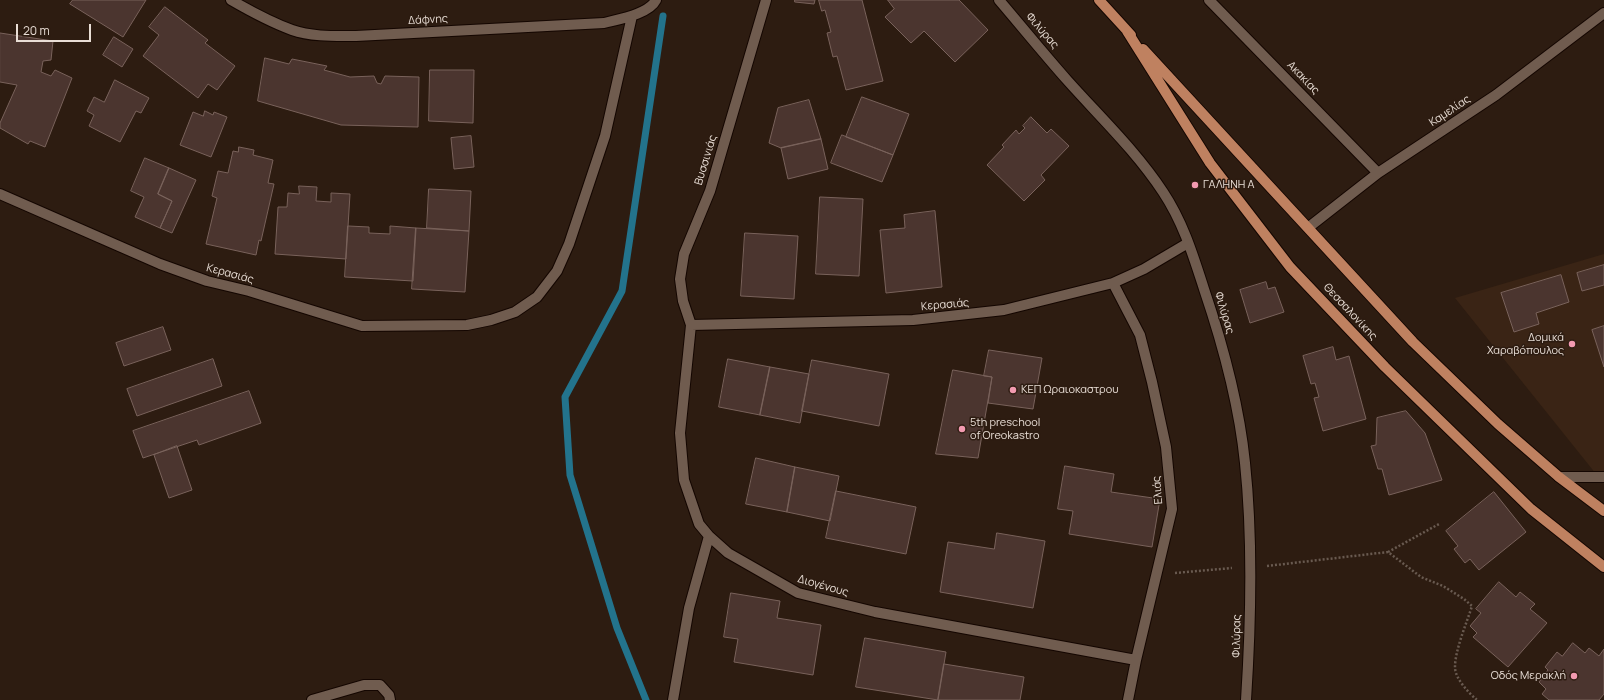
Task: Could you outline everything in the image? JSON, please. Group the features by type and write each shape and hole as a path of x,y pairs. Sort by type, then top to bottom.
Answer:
{"main road":[{"name":"Θεσσαλονίκης","path":"1099,0 1309,227 1325,248 1413,342 1498,424 1559,477 1604,511"},
{"name":"Θεσσαλονίκης","path":"1127,31 1210,163 1290,267 1385,367 1531,509 1604,568"}],"street":[{"name":"Δάφνης","path":"231,0 253,13 292,30 322,36 356,36 604,23 632,16 654,4 656,0"},
{"name":"Βυσσινιάς","path":"691,325 683,301 680,279 684,254 710,190 766,0"},
{"name":"Φιλύρας","path":"999,0 1067,79 1132,150 1163,191 1178,216 1188,243 1209,304 1230,374 1245,462 1249,511 1249,650 1246,700"},
{"name":"Ακακίας","path":"1209,0 1378,174"},
{"name":"Καμελίας","path":"1309,227 1378,174 1496,95 1604,13"},
{"name":"Κερασιάς","path":"0,194 160,264 207,281 249,291 362,326 467,325 491,320 515,312 536,297 558,271 605,136 632,16"},
{"name":"Κερασιάς","path":"691,325 913,320 1004,310 1114,283 1144,270 1188,243"},
{"name":"Ελιάς","path":"1114,283 1140,335 1166,447 1172,509 1128,700"},
{"name":"Διογένους","path":"691,325 680,433 684,480 689,499 699,524 709,536 728,553 798,593 876,612 1136,660"},
{"path":"1559,477 1604,477"},
{"path":"673,700 688,608 709,536"},
{"path":"312,700 364,685 380,685 389,695 390,700"}],"path":[{"path":"1157,575 1249,568 1388,552 1439,524"},
{"path":"1388,552 1422,577 1443,586 1464,599 1472,606 1462,635 1455,668 1464,688 1477,700"}],"shaded area":[{"path":"1604,254 1604,484 1455,298"}],"building":[{"path":"73,0 146,0 123,37 70,4"},
{"path":"795,0 815,0 814,4 795,2"},
{"path":"819,0 862,0 883,81 846,90 837,56 833,57 827,33 831,32 825,10 822,11"},
{"path":"888,0 959,0 988,30 955,62 924,31 911,43 885,17 894,9"},
{"path":"165,7 208,40 205,43 235,66 217,90 208,84 198,98 143,56 159,35 149,27"},
{"path":"0,33 53,41 51,60 43,61 41,72 51,76 55,70 72,78 45,147 30,141 28,144 0,128 0,123 17,85 0,82"},
{"path":"114,37 133,49 122,67 103,55"},
{"path":"265,58 289,64 292,59 327,66 324,70 350,77 374,76 377,83 381,84 385,76 419,77 418,127 341,125 258,101"},
{"path":"430,70 474,70 473,123 429,121"},
{"path":"115,80 149,98 141,113 136,111 120,142 89,126 94,115 87,111 94,97 104,102"},
{"path":"862,97 909,114 893,155 846,137"},
{"path":"809,100 821,139 781,148 769,143 778,108"},
{"path":"205,111 213,115 214,112 227,117 211,157 180,145 193,112 203,116"},
{"path":"1031,117 1047,133 1051,129 1069,146 1041,175 1045,180 1024,201 987,165 1004,147 1002,145 1016,130 1019,134 1025,128 1023,126"},
{"path":"842,135 893,155 882,182 831,163"},
{"path":"471,136 474,167 454,169 451,138"},
{"path":"821,139 828,169 788,179 781,148"},
{"path":"239,147 254,150 253,155 273,160 268,183 274,184 261,241 259,240 256,255 206,244 217,198 212,196 218,171 228,173 233,151 238,152"},
{"path":"145,158 169,168 158,194 172,201 160,228 135,217 144,197 131,191"},
{"path":"169,168 196,180 172,233 160,228 172,201 158,194"},
{"path":"299,186 317,187 316,201 331,202 331,193 350,194 346,259 275,254 278,207 287,207 288,193 299,194"},
{"path":"429,189 471,191 469,231 427,228"},
{"path":"820,197 863,199 859,276 816,274"},
{"path":"935,211 942,287 886,293 880,230 905,228 904,215"},
{"path":"348,226 369,227 369,233 390,234 390,226 416,228 413,281 345,277"},
{"path":"416,228 469,231 465,292 412,289"},
{"path":"745,233 798,236 794,299 741,296"},
{"path":"1604,265 1604,285 1582,291 1577,273"},
{"path":"1561,275 1569,302 1536,313 1539,324 1514,332 1501,293"},
{"path":"1266,282 1268,289 1275,287 1284,312 1250,323 1240,290"},
{"path":"1604,326 1604,367 1592,330"},
{"path":"163,327 171,350 124,366 116,343"},
{"path":"1333,347 1336,360 1349,356 1366,419 1323,431 1314,398 1319,397 1315,383 1311,384 1303,356"},
{"name":"ΚΕΠ Ωραιοκαστρου","path":"989,350 1042,358 1033,409 988,403 992,377 984,376"},
{"path":"213,359 222,386 137,416 127,389"},
{"path":"728,359 770,367 760,415 719,407"},
{"path":"812,360 889,374 879,426 802,411"},
{"path":"770,367 809,374 800,423 760,415"},
{"name":"5th preschool of Oreokastro","path":"953,370 992,377 978,458 936,454"},
{"path":"249,391 261,423 199,445 197,440 143,458 133,431"},
{"path":"1406,411 1425,433 1442,480 1389,495 1382,469 1378,469 1371,446 1376,445 1377,418"},
{"path":"177,446 192,490 169,498 154,455"},
{"path":"756,458 795,467 787,512 746,504"},
{"path":"1065,466 1114,474 1111,492 1160,499 1152,547 1069,534 1073,511 1058,509"},
{"path":"795,467 839,476 830,521 787,512"},
{"path":"836,491 916,507 906,554 826,538"},
{"path":"1494,492 1526,532 1479,570 1470,559 1465,563 1454,549 1458,546 1446,531"},
{"path":"997,533 1045,541 1033,608 940,592 948,542 994,549"},
{"path":"1499,582 1516,597 1520,592 1535,604 1530,609 1547,623 1508,667 1473,637 1477,633 1470,626 1481,613 1476,609"},
{"path":"731,593 780,601 777,618 821,625 813,675 734,662 738,639 724,637"},
{"path":"865,638 946,652 938,700 856,687"},
{"name":"Οδός Μερακλή","path":"1573,643 1585,653 1589,648 1599,656 1604,649 1604,694 1599,700 1549,700 1542,694 1546,689 1539,682 1548,670 1545,667 1557,652 1562,656"},
{"path":"944,664 1024,677 1020,700 938,700"}],"waterway":[{"path":"646,700 617,628 570,475 565,397 622,291 663,16"}],"place":[{"name":"ΓΑΛΗΝΗ Α","path":"1195,185"},
{"name":"Δομικά Χαραβόπουλος","path":"1572,344"},
{"name":"ΚΕΠ Ωραιοκαστρου","path":"1013,390"},
{"name":"5th preschool of Oreokastro","path":"962,429"},
{"name":"Οδός Μερακλή","path":"1574,676"}]}
